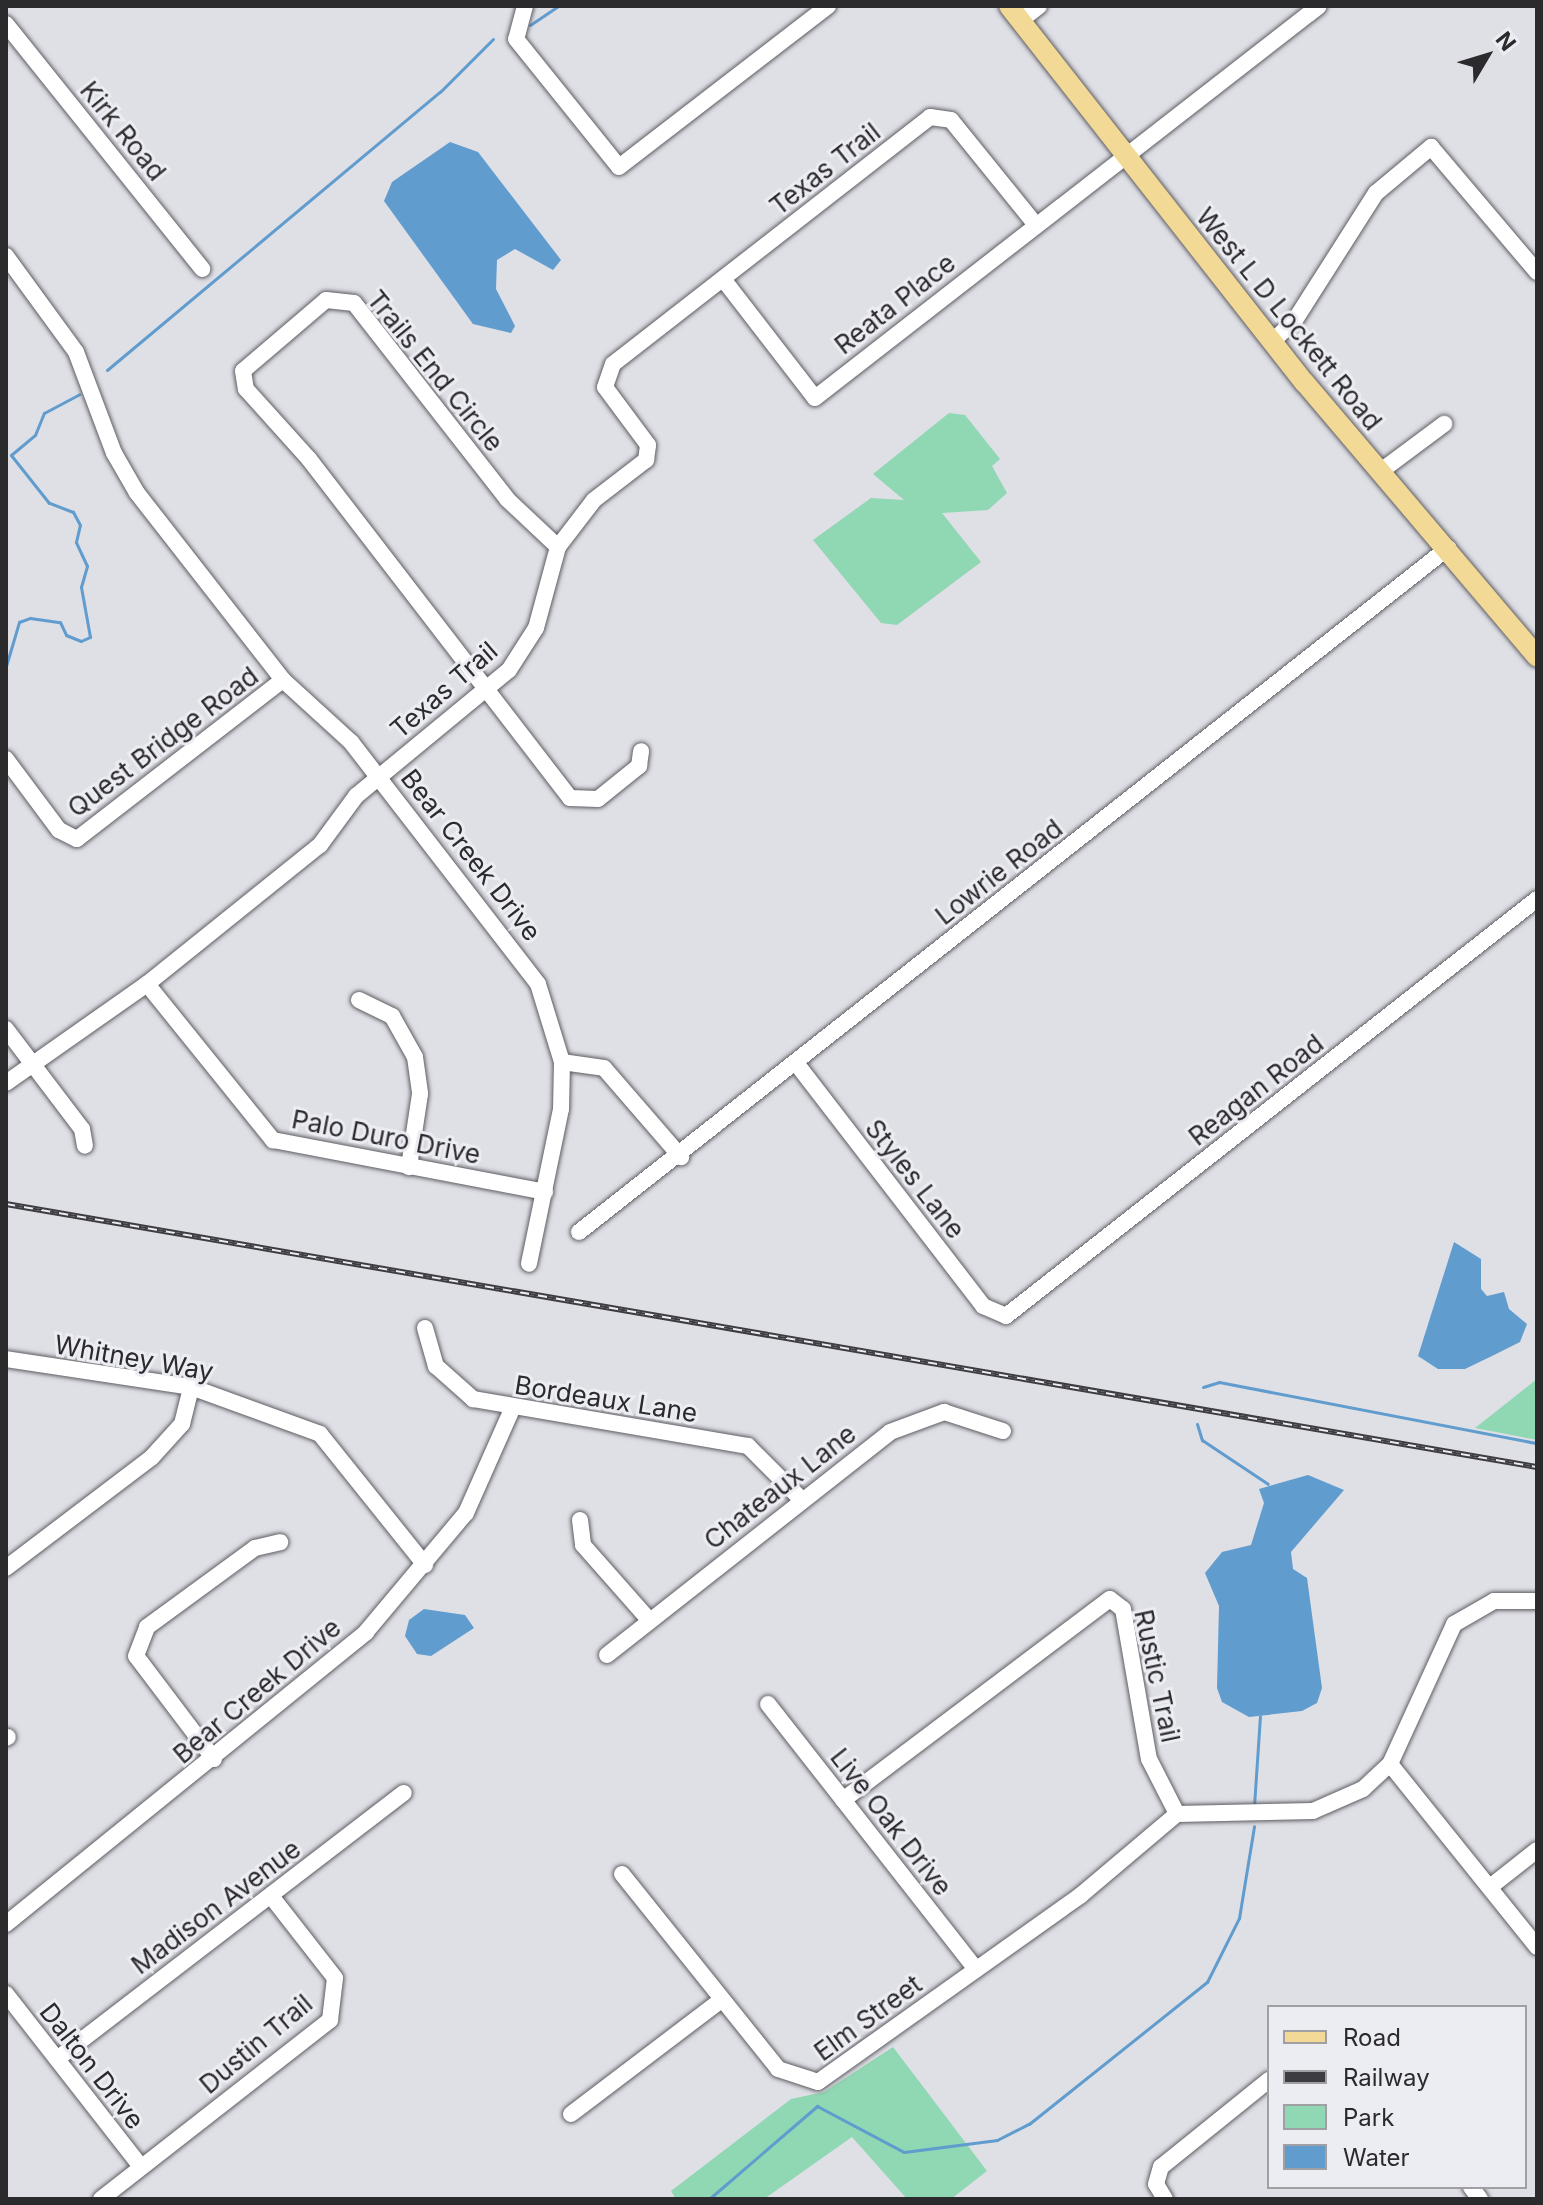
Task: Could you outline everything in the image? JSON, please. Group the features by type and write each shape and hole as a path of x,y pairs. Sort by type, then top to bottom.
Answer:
{"main road":[{"name":"West L D Lockett Road","path":"1014,13 1272,342 1536,652"}],"street":[{"path":"525,6 515,22 516,39 619,167 828,6"},
{"path":"1014,13 1039,6"},
{"name":"Reata Place","path":"723,279 815,398 1319,6"},
{"name":"Kirk Road","path":"6,24 202,269"},
{"name":"Texas Trail","path":"6,1083 147,984 320,845 379,777 485,691 526,649 558,547 594,500 646,460 648,445 605,387 613,364 930,117 951,120 1036,225"},
{"path":"1272,342 1295,320 1376,193 1431,147 1537,272"},
{"name":"Bear Creek Drive","path":"6,256 76,352 114,453 137,493 283,680 336,726 526,964 562,1062 560,1119 529,1264"},
{"name":"Trails End Circle","path":"485,691 309,459 246,389 243,371 326,300 354,303 508,500 558,547"},
{"path":"1381,471 1444,424"},
{"name":"Lowrie Road","path":"579,1232 681,1157 1448,548"},
{"name":"Quest Bridge Road","path":"6,759 71,838 86,836 283,680"},
{"path":"485,691 570,798 598,799 639,766 641,751"},
{"name":"Reagan Road","path":"1003,1315 1537,899"},
{"name":"Palo Duro Drive","path":"147,984 273,1140 545,1192"},
{"path":"359,1000 392,1016 415,1057 420,1094 409,1167"},
{"path":"6,1029 82,1129 85,1146"},
{"path":"562,1062 604,1068 681,1157"},
{"name":"Styles Lane","path":"796,1063 983,1306 1003,1315"},
{"name":"Bordeaux Lane","path":"425,1328 436,1366 451,1384 473,1399 512,1409 748,1446 800,1498"},
{"name":"Whitney Way","path":"6,1359 191,1387 320,1434 425,1565"},
{"path":"6,1568 152,1457 182,1424 191,1387"},
{"name":"Bear Creek Drive","path":"6,1924 322,1674 425,1565 466,1513 512,1409"},
{"name":"Chateaux Lane","path":"607,1655 800,1498 917,1418 944,1412 1003,1431"},
{"path":"580,1520 583,1545 650,1621"},
{"path":"214,1759 136,1656 147,1627 255,1548 280,1542"},
{"name":"Rustic Trail","path":"843,1800 1110,1599 1123,1609 1149,1759 1177,1814"},
{"path":"1177,1814 1313,1811 1363,1789 1390,1764 1454,1624 1494,1601 1537,1601"},
{"name":"Live Oak Drive","path":"768,1704 976,1969"},
{"path":"1390,1764 1537,1947"},
{"name":"Madison Avenue","path":"57,2059 404,1793"},
{"name":"Elm Street","path":"622,1874 778,2069 818,2082 976,1969 1177,1814"},
{"path":"1490,1887 1537,1850"},
{"name":"Dustin Trail","path":"101,2199 330,2020 335,1978 271,1896"},
{"name":"Dalton Drive","path":"6,1994 141,2167"},
{"path":"571,2114 721,2000"},
{"path":"1165,2199 1157,2172 1267,2082"}],"green space":[{"path":"949,413 965,415 1000,459 992,466 1007,493 988,510 942,513 981,562 897,625 881,623 813,540 871,498 904,500 873,474"},
{"path":"1537,1379 1537,1440 1475,1428"},
{"path":"893,2047 987,2171 951,2199 907,2199 852,2137 764,2199 676,2199 671,2191 791,2099 824,2092"}],"water":[{"path":"450,142 478,152 561,260 553,270 515,249 497,260 496,289 515,326 511,333 473,324 384,201 392,182"},
{"path":"1454,1242 1481,1259 1481,1289 1487,1296 1504,1292 1509,1309 1527,1324 1520,1342 1465,1369 1438,1369 1418,1356"},
{"path":"1308,1475 1344,1490 1291,1552 1293,1569 1307,1578 1322,1688 1317,1703 1302,1711 1249,1717 1222,1702 1217,1688 1219,1606 1205,1573 1222,1552 1251,1545 1264,1503 1259,1489"},
{"path":"424,1609 465,1615 474,1628 431,1656 417,1654 405,1636 409,1620"}],"waterway":[{"path":"530,25 558,6"},
{"path":"107,370 440,92 493,39"},
{"path":"6,666 19,622 30,618 60,622 66,635 81,641 90,637 81,587 87,566 76,542 80,525 73,512 49,503 11,455 35,435 44,413 79,394"},
{"path":"1203,1387 1219,1382 1537,1443"},
{"path":"1197,1424 1202,1440 1268,1484"},
{"path":"1254,1806 1260,1716"},
{"path":"709,2199 817,2106 904,2152 997,2140 1029,2124 1207,1982 1239,1918 1254,1826"}],"railway":[{"path":"6,1204 1537,1467"}]}
